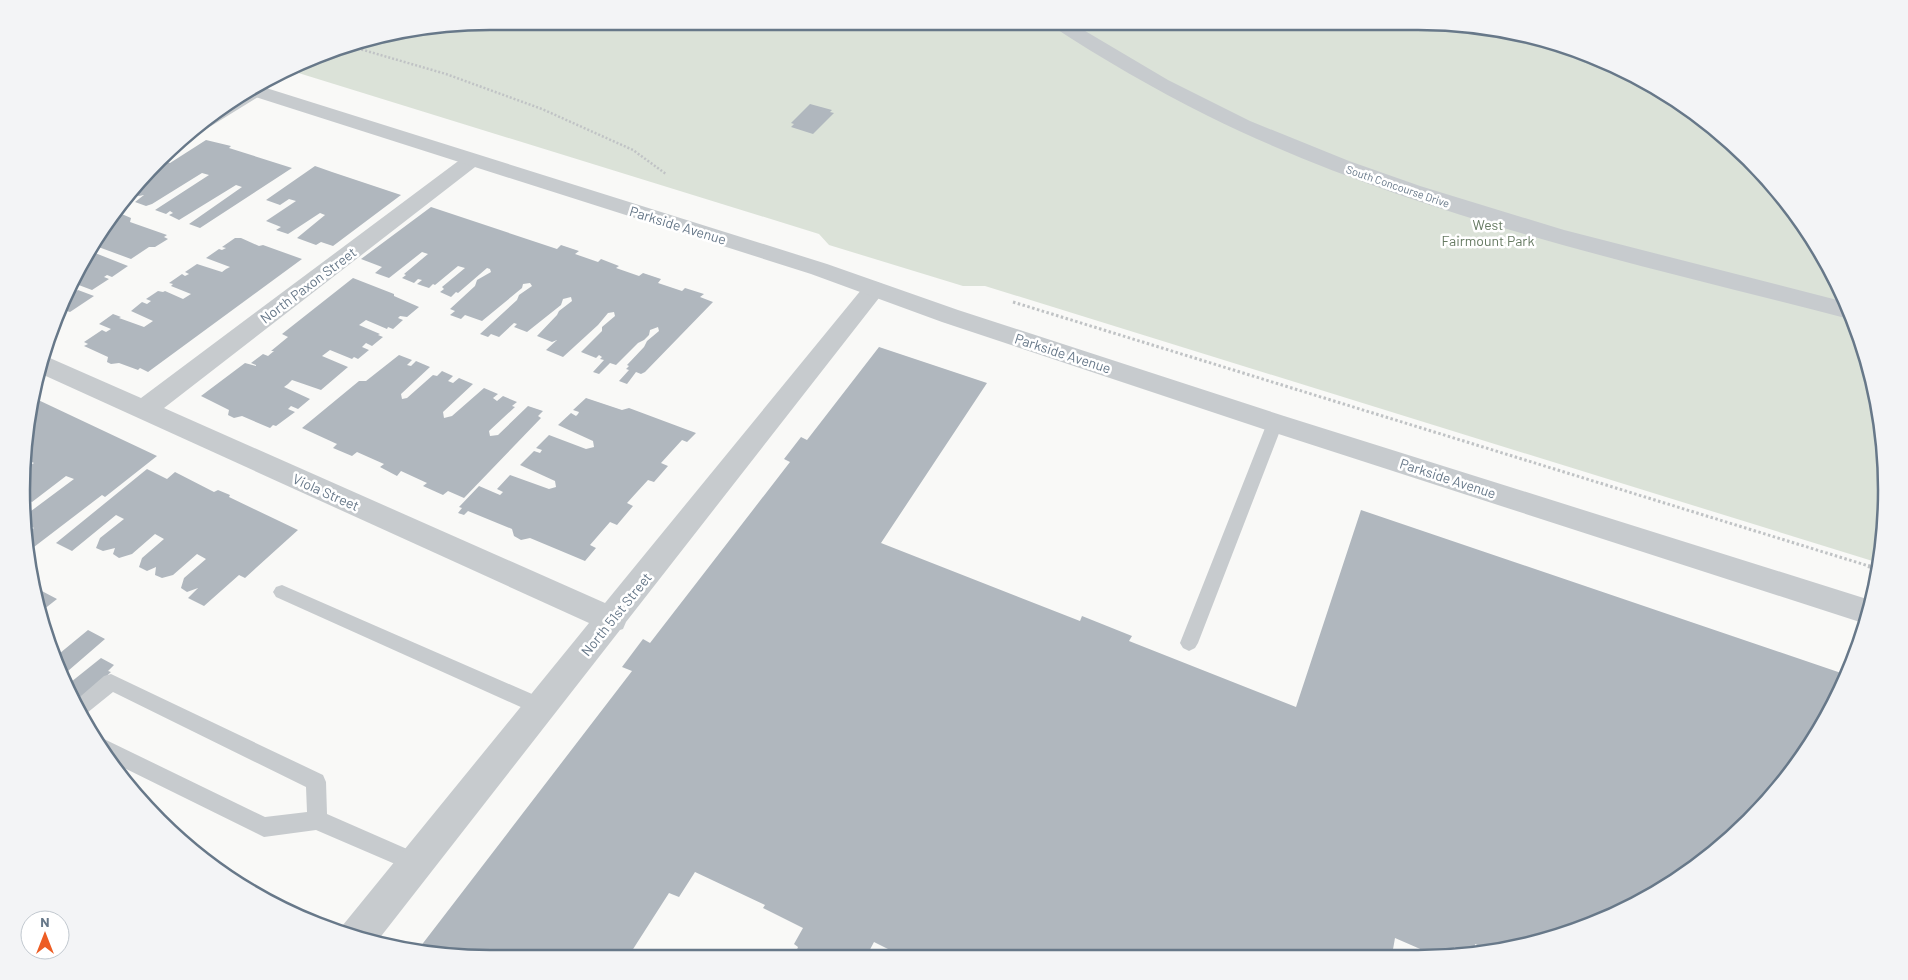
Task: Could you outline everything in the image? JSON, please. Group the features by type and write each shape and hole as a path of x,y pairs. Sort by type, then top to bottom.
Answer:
{"street":[{"name":"South Concourse Drive","path":"1071,30 1140,73 1205,107 1269,137 1360,173 1452,205 1536,230 1841,309"},
{"name":"Parkside Avenue","path":"260,92 819,269 950,316 1275,423 1862,610"},
{"name":"North Paxon Street","path":"143,410 472,160"},
{"name":"North 51st Street","path":"361,931 612,620 874,289"},
{"name":"Viola Street","path":"47,366 612,620"}],"lane":[{"path":"1189,643 1275,423"},
{"path":"282,592 541,707"},
{"path":"84,706 111,682 316,782 317,820"},
{"path":"112,751 264,827 317,820 416,863"}],"path":[{"path":"360,49 446,74 542,109 633,150 666,174"},
{"path":"1005,301 1030,306 1871,567"}],"green space":[{"name":"West Fairmount Park","path":"490,30 1418,30 1478,34 1508,39 1566,54 1621,77 1674,108 1698,125 1721,144 1764,187 1783,210 1816,260 1831,287 1854,342 1869,400 1877,460 1878,490 1872,561 985,286 963,286 829,245 819,234 297,73 342,54 400,39 460,31"}],"building":[{"path":"810,104 832,110 830,112 834,113 813,134 791,127 794,124 791,123"},
{"path":"206,140 231,146 229,148 292,168 200,228 189,224 242,187 236,185 179,220 169,215 173,213 170,211 166,214 155,210 209,175 202,173 152,204 146,206 135,202 144,195 137,195 144,187 168,162 170,163"},
{"path":"315,166 401,195 333,246 321,242 316,245 297,238 325,215 320,213 288,234 276,230 281,227 266,221 296,201 289,199 280,205 266,200"},
{"path":"431,207 557,249 561,245 579,251 575,254 598,262 601,259 619,266 616,268 639,276 643,273 661,279 658,283 682,291 685,288 704,294 700,297 713,302 645,372 641,374 636,372 627,384 619,381 629,370 626,369 629,366 627,365 644,347 647,341 659,331 658,327 650,330 649,335 616,365 610,363 599,374 593,372 604,360 600,359 602,357 599,355 596,358 581,352 602,331 602,327 615,316 614,312 608,313 598,325 563,357 546,350 557,340 552,342 537,336 559,311 572,301 571,297 563,299 561,305 527,332 514,327 517,324 514,323 499,337 491,334 488,337 480,334 517,300 519,295 532,286 530,283 523,284 522,288 482,321 465,315 461,319 450,315 455,311 450,309 475,286 477,280 491,272 490,269 487,268 451,297 440,292 444,289 442,287 465,268 458,266 429,288 417,284 422,280 418,279 414,283 402,278 406,275 404,274 428,254 422,252 389,278 375,273 382,267 361,259"},
{"path":"122,214 131,218 130,222 167,235 164,237 168,239 155,247 149,247 131,259 100,247"},
{"path":"235,238 241,238 259,246 263,245 302,259 148,372 119,363 111,364 107,362 108,357 84,346 88,344 84,342 102,330 106,332 111,329 99,324 113,314 144,327 153,321 131,311 142,302 147,304 151,301 146,299 158,291 165,291 183,299 191,294 171,286 173,284 169,283 182,274 185,276 189,274 185,272 197,264 222,272 230,267 206,258 219,249 226,248 222,247"},
{"path":"96,253 128,266 112,277 107,275 104,277 109,279 92,290 78,285"},
{"path":"353,278 394,294 394,296 419,307 407,317 400,316 398,318 403,320 393,329 388,327 387,329 366,320 359,325 383,337 372,346 366,343 362,347 369,350 358,359 354,357 352,359 330,350 322,356 348,367 321,390 292,380 284,387 310,399 298,409 291,406 288,409 295,412 276,426 273,425 270,428 242,416 234,418 228,415 229,410 201,396 245,363 256,366 251,363 263,354 268,356 274,351 271,351 288,337 282,334"},
{"path":"78,290 94,296 70,312 66,311 75,292"},
{"path":"879,347 987,383 881,543 1080,621 1082,616 1132,636 1129,641 1296,707 1361,510 1840,673 1816,720 1783,770 1743,815 1698,855 1674,872 1621,903 1566,926 1508,941 1479,946 1475,944 1475,946 1422,950 1395,938 1393,950 890,950 874,942 870,950 797,950 798,947 794,944 803,928 763,908 765,905 695,872 679,897 669,893 632,950 490,950 422,945 632,671 622,667 643,639 650,643 790,462 784,459 801,437 807,440"},
{"path":"399,355 412,360 407,365 411,366 416,361 430,367 401,394 402,399 407,398 433,375 437,376 442,371 453,376 448,381 453,383 459,378 473,384 443,412 444,418 452,416 484,388 498,394 493,398 497,401 503,396 517,402 512,406 515,407 489,431 490,436 498,435 528,406 543,411 538,416 541,418 464,498 448,491 443,495 423,486 427,483 401,471 397,476 380,467 384,464 357,452 352,456 333,448 337,444 302,428 359,381 366,381"},
{"path":"586,398 622,410 629,408 696,433 687,442 682,440 661,463 668,466 654,482 648,480 627,503 633,506 617,525 610,522 590,545 596,548 585,561 530,538 521,540 514,536 512,529 468,511 464,515 458,513 462,508 459,507 479,486 500,495 503,492 497,489 510,475 549,489 556,487 555,481 520,465 534,451 540,453 542,450 536,448 549,435 586,449 594,447 593,441 558,425 571,413 576,416 579,412 573,410"},
{"path":"39,400 157,456 105,497 102,495 34,547 32,529 34,528 32,527 31,511 74,479 66,476 32,502 30,490 31,465 34,463 31,460"},
{"path":"147,469 167,479 175,472 214,492 218,490 230,495 229,497 298,530 245,578 239,575 204,606 188,598 198,588 187,592 181,588 184,578 206,559 197,554 173,575 162,578 155,575 156,567 147,571 139,567 142,558 164,539 155,534 132,554 119,558 113,554 115,548 103,551 96,548 100,538 124,519 116,515 72,551 56,543"},
{"path":"42,591 57,599 46,608"},
{"path":"88,630 105,639 67,671 60,653"},
{"path":"101,658 114,665 108,671 111,672 80,699 72,681"}]}
